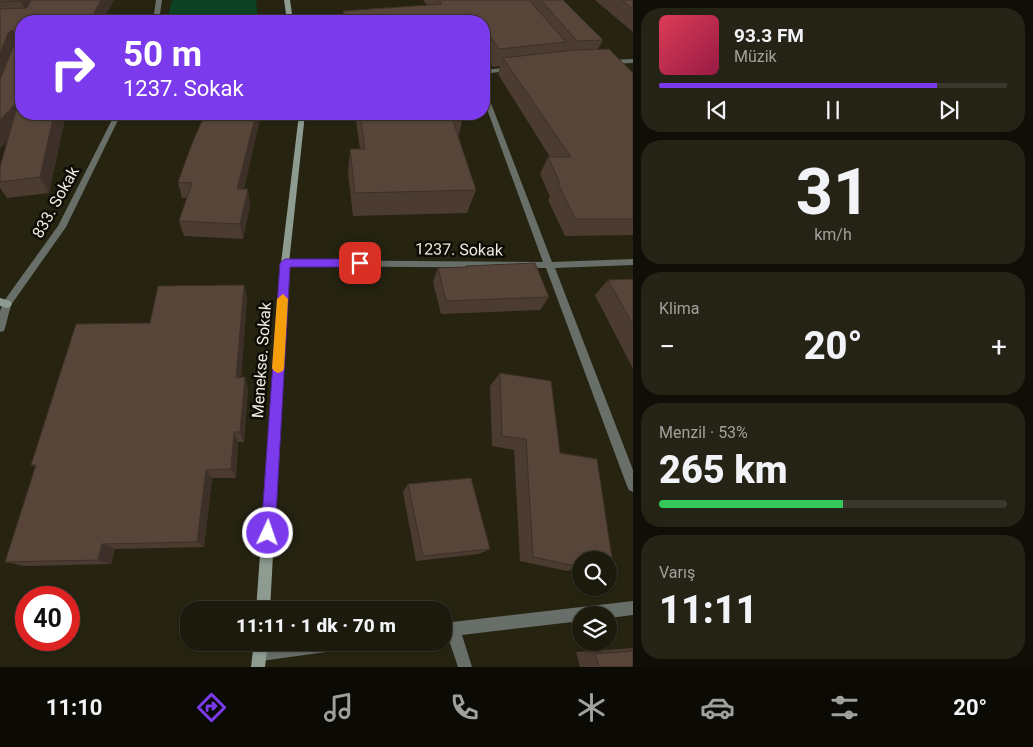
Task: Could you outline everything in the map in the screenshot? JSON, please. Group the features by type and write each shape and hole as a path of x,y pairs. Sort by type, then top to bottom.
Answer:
{"street":[{"path":"157,15 159,0"},
{"path":"287,0 289,15"},
{"path":"604,62 633,61"},
{"path":"490,71 520,68"},
{"path":"490,109 633,486"},
{"name":"833. Sokak","path":"0,328 3,303 62,227 115,120"},
{"name":"Menekse. Sokak","path":"264,601 285,263 301,120"},
{"name":"1237. Sokak","path":"285,263 550,265 633,262"},
{"path":"452,629 633,608"},
{"path":"452,638 465,667"},
{"path":"260,655 287,651"}],"green space":[{"path":"172,0 256,0 257,15 168,15"}],"building":[{"path":"0,0 21,0 21,1 0,2"},
{"path":"31,0 101,0 93,15 15,15 15,42 13,30 8,33 0,54 0,9 27,8"},
{"path":"439,0 529,0 566,42 499,49 490,36 490,15 345,15 343,11 442,4"},
{"path":"541,0 563,0 603,40 577,41"},
{"path":"622,0 633,0 633,9"},
{"path":"15,42 15,104 0,120 0,80"},
{"path":"609,49 633,73 633,219 575,219 548,157 571,157 503,58 574,50"},
{"path":"15,114 15,120 53,120 40,177 0,182 0,167"},
{"path":"202,120 254,120 237,189 248,189 240,224 179,221 192,183 178,182"},
{"path":"361,120 453,120 476,190 355,193 350,149 365,149"},
{"path":"535,263 549,297 446,301 438,268 466,266"},
{"path":"633,279 633,325 608,280"},
{"path":"244,285 236,378 245,377 240,432 234,432 231,469 206,470 197,542 102,544 98,560 5,562 36,465 31,465 76,324 150,323 158,286"},
{"path":"500,373 551,381 560,453 597,459 611,551 572,551 572,565 533,557 526,439 502,436"},
{"path":"471,478 490,549 423,556 408,484"},
{"path":"633,651 633,667 599,667 595,654"}],"slow traffic":[{"path":"278,368 283,299"}],"route":[{"path":"268,533 285,263 360,263"}]}
